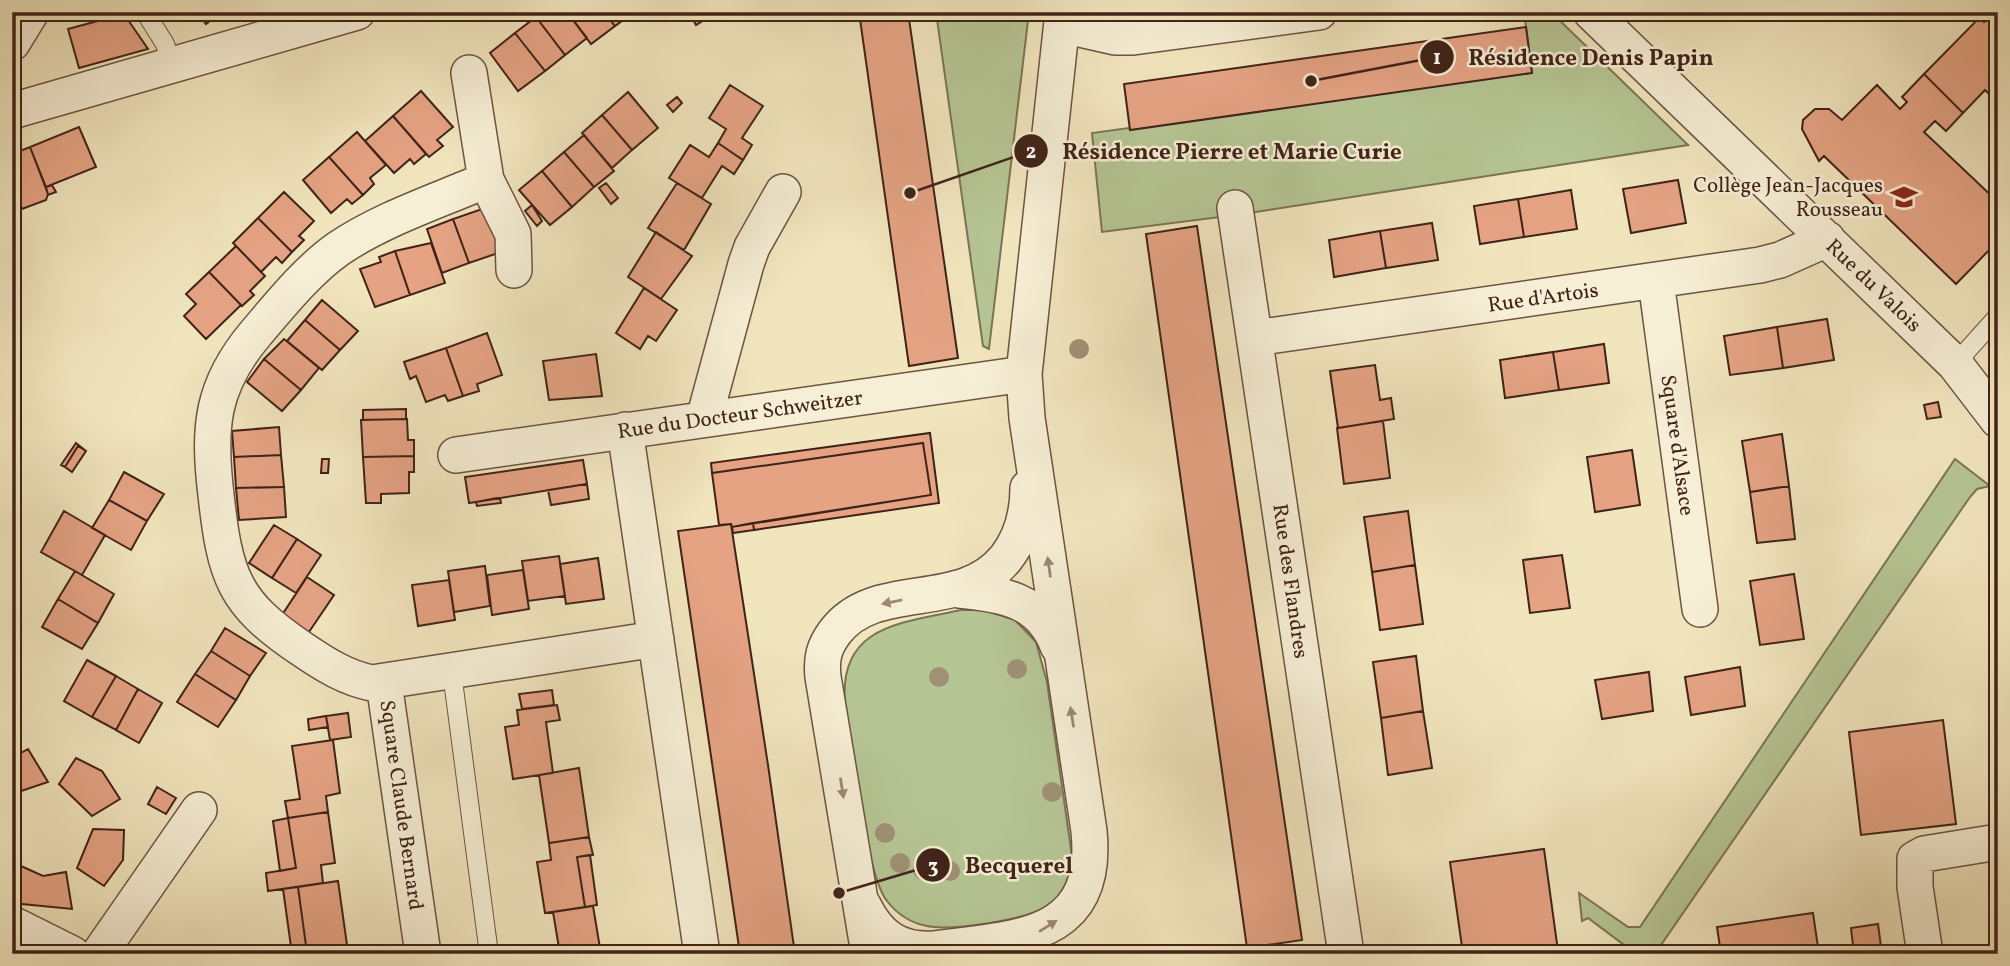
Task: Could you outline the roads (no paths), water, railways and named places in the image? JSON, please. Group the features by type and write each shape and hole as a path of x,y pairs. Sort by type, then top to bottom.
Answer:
{"street":[{"path":"12,43 31,12"},
{"path":"12,111 357,12"},
{"path":"959,590 999,567 1023,529 1028,493 1024,374 1063,19 1115,37 1133,37 1319,12"},
{"name":"Rue du Valois","path":"1591,12 1955,364 1998,420"},
{"path":"469,73 486,180 513,234 514,271"},
{"path":"384,683 356,680 322,663 264,623 245,600 230,569 220,531 214,477 212,414 220,387 246,346 324,261 367,233 486,180"},
{"path":"704,419 746,264 752,247 783,192"},
{"name":"Rue des Flandres","path":"1235,208 1346,954"},
{"name":"Rue d'Artois","path":"1255,338 1656,281 1780,260 1827,239"},
{"name":"Square d'Alsace","path":"1656,281 1700,608"},
{"name":"Rue du Docteur Schweitzer","path":"456,455 1024,374"},
{"path":"860,901 873,925 894,943 929,952 1030,935 1046,929 1072,908 1081,893 1091,863 1091,848 1027,418"},
{"path":"625,430 702,954"},
{"path":"869,954 823,677 823,652 838,629 860,611 886,603 959,590 1000,595 1027,604 1046,624 1063,659"},
{"name":"Square Claude Bernard","path":"423,954 384,683 656,639"},
{"path":"99,954 199,810"},
{"path":"1925,954 1915,887 1915,859 1924,854 1998,842"},
{"path":"12,924 72,954"}],"lane":[{"path":"145,12 165,44 172,66"},
{"path":"1955,364 1998,316"},
{"path":"452,673 489,954"}],"place":[{"name":"Résidence Denis Papin","path":"1311,81"},
{"name":"Résidence Pierre et Marie Curie","path":"910,193"},
{"name":"Collège Jean-Jacques Rousseau","path":"1904,197"},
{"name":"Becquerel","path":"839,893"}]}
